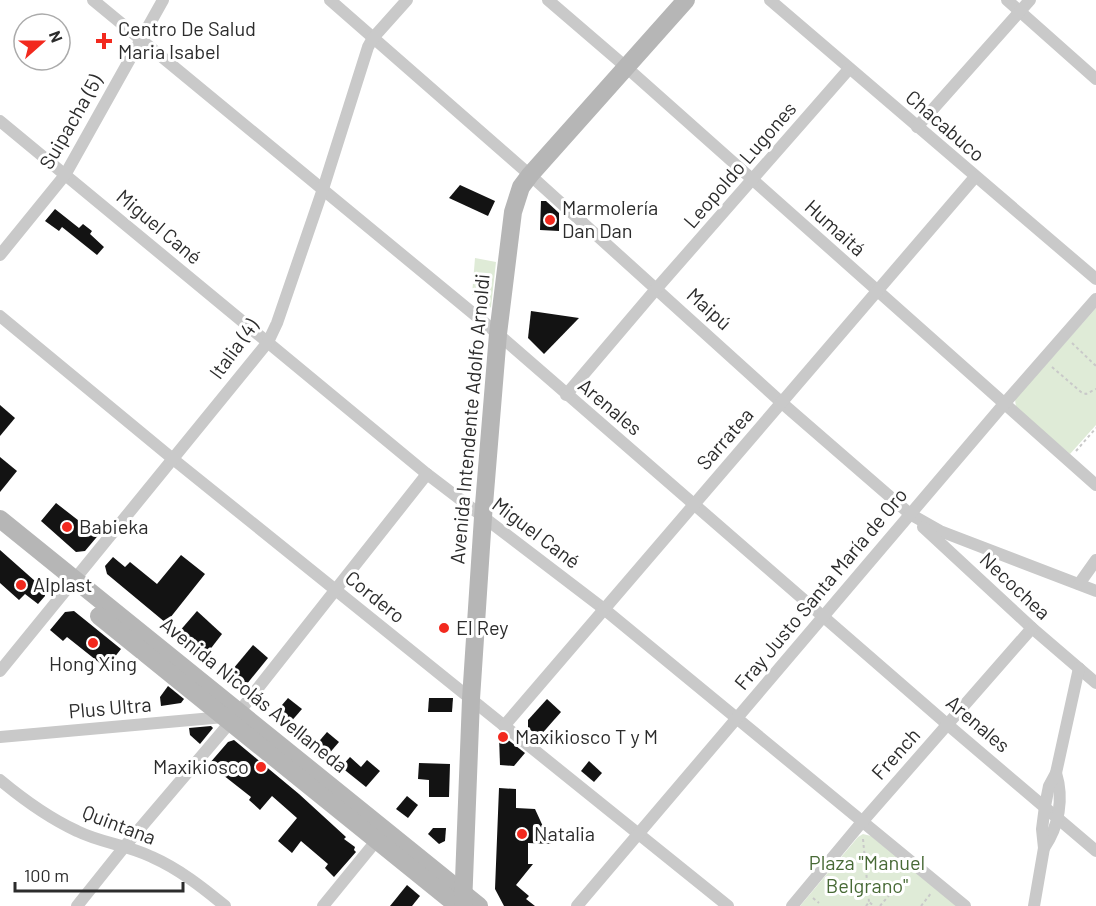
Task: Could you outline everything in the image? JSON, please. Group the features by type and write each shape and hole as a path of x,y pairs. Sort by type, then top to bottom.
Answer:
{"main road":[{"name":"Avenida Intendente Adolfo Arnoldi","path":"462,902 471,699 483,517 498,334 513,212 521,187 530,175 686,0"},
{"name":"Avenida Nicolás Avellaneda","path":"0,519 70,585"},
{"name":"Avenida Nicolás Avellaneda","path":"0,535 70,585 462,902 479,906"}],"street":[{"name":"Arenales","path":"93,0 498,334 1096,851"},
{"name":"Suipacha (5)","path":"0,255 65,175 163,0"},
{"name":"Maipú","path":"330,0 530,175 782,403 909,514 940,531 1096,591"},
{"name":"Italia (4)","path":"0,671 268,342 277,323 323,189 368,47 373,38 407,0"},
{"name":"Humaitá","path":"548,0 1096,485"},
{"name":"Chacabuco","path":"771,0 1096,279"},
{"path":"1007,0 1096,79"},
{"path":"917,127 1030,0"},
{"name":"Leopoldo Lugones","path":"567,395 657,288 849,69"},
{"name":"Miguel Cané","path":"0,121 427,474 604,609 965,906"},
{"name":"Sarratea","path":"504,726 975,177"},
{"name":"Fray Justo Santa María de Oro","path":"577,906 909,514 1096,298"},
{"name":"Cordero","path":"0,316 173,459 728,906"},
{"path":"77,906 337,590 427,474"},
{"name":"Necochea","path":"909,514 1032,628 1096,683"},
{"path":"1079,584 1096,560"},
{"name":"French","path":"792,906 862,822 1032,628"},
{"path":"1034,906 1044,848 1042,829 1048,786 1056,773 1079,668"},
{"name":"Plus Ultra","path":"0,737 231,717"},
{"path":"1044,848 1054,833 1057,817 1061,789 1056,773"},
{"name":"Quintana","path":"0,780 21,797 78,832 153,857 192,879 225,906"},
{"path":"324,906 381,835"}],"path":[{"path":"1063,336 1096,366"},
{"path":"1043,359 1080,392 1086,394 1096,389"},
{"path":"1067,460 1096,428"},
{"path":"862,822 869,902 866,906"},
{"path":"880,906 914,865"},
{"path":"921,906 938,884"},
{"path":"869,902 874,906"}],"green space":[{"path":"475,258 496,262 491,307 488,309 481,304 481,301 478,301 477,295 472,295"},
{"path":"1096,308 1096,425 1070,454 1016,408 1015,399"},
{"name":"Plaza \"Manuel Belgrano\"","path":"863,834 871,836 958,906 800,906"}],"building":[{"path":"460,185 495,201 488,216 449,198"},
{"name":"Marmolería Dan Dan","path":"541,201 546,201 559,213 559,231 540,230"},
{"path":"55,209 79,228 83,224 92,231 90,234 104,247 97,255 62,227 59,231 45,221"},
{"path":"531,311 579,318 544,354 528,338"},
{"path":"0,405 15,418 0,436"},
{"path":"0,457 17,471 0,492"},
{"path":"56,503 83,524 86,520 101,532 85,551 76,552 41,521"},
{"path":"0,550 44,589 45,596 38,604 25,594 19,600 0,583"},
{"path":"181,555 205,574 166,623 107,574 105,566 113,557 125,567 130,562 157,584"},
{"path":"74,611 121,649 106,668 67,637 63,641 50,630 65,612"},
{"path":"197,611 222,634 205,656 178,633"},
{"path":"253,645 268,658 246,685 240,685 228,675"},
{"path":"168,686 184,699 181,703 161,706 160,697"},
{"path":"288,698 302,709 289,724 276,712"},
{"path":"429,698 453,698 452,712 428,712"},
{"path":"547,699 561,712 539,737 528,728 528,720"},
{"path":"211,726 213,728 200,744 190,735 189,728"},
{"path":"327,732 339,742 327,756 315,746"},
{"path":"502,735 525,753 514,766 500,765 499,736"},
{"path":"234,740 299,794 355,847 356,852 334,877 325,868 328,864 301,841 292,853 278,841 297,818 272,796 260,810 249,800 251,797 209,764 228,742"},
{"path":"350,757 361,767 367,760 380,771 366,787 341,767"},
{"path":"589,761 602,773 594,782 581,771"},
{"path":"419,763 450,764 449,797 429,797 429,780 418,779"},
{"path":"499,788 516,789 516,808 535,809 551,844 528,843 528,864 533,864 516,885 529,896 526,899 535,906 504,906 495,889"},
{"path":"407,796 418,805 408,818 396,809"},
{"path":"433,828 446,828 445,841 439,844 428,834"},
{"path":"407,885 420,896 412,906 390,906"}],"place":[{"name":"Centro De Salud Maria Isabel","path":"104,41"},
{"name":"Marmolería Dan Dan","path":"550,220"},
{"name":"Babieka","path":"67,527"},
{"name":"Alplast","path":"21,585"},
{"name":"El Rey","path":"444,628"},
{"name":"Hong Xing","path":"93,643"},
{"name":"Maxikiosco T y M","path":"503,737"},
{"name":"Maxikiosco","path":"261,767"},
{"name":"Natalia","path":"522,834"}]}
